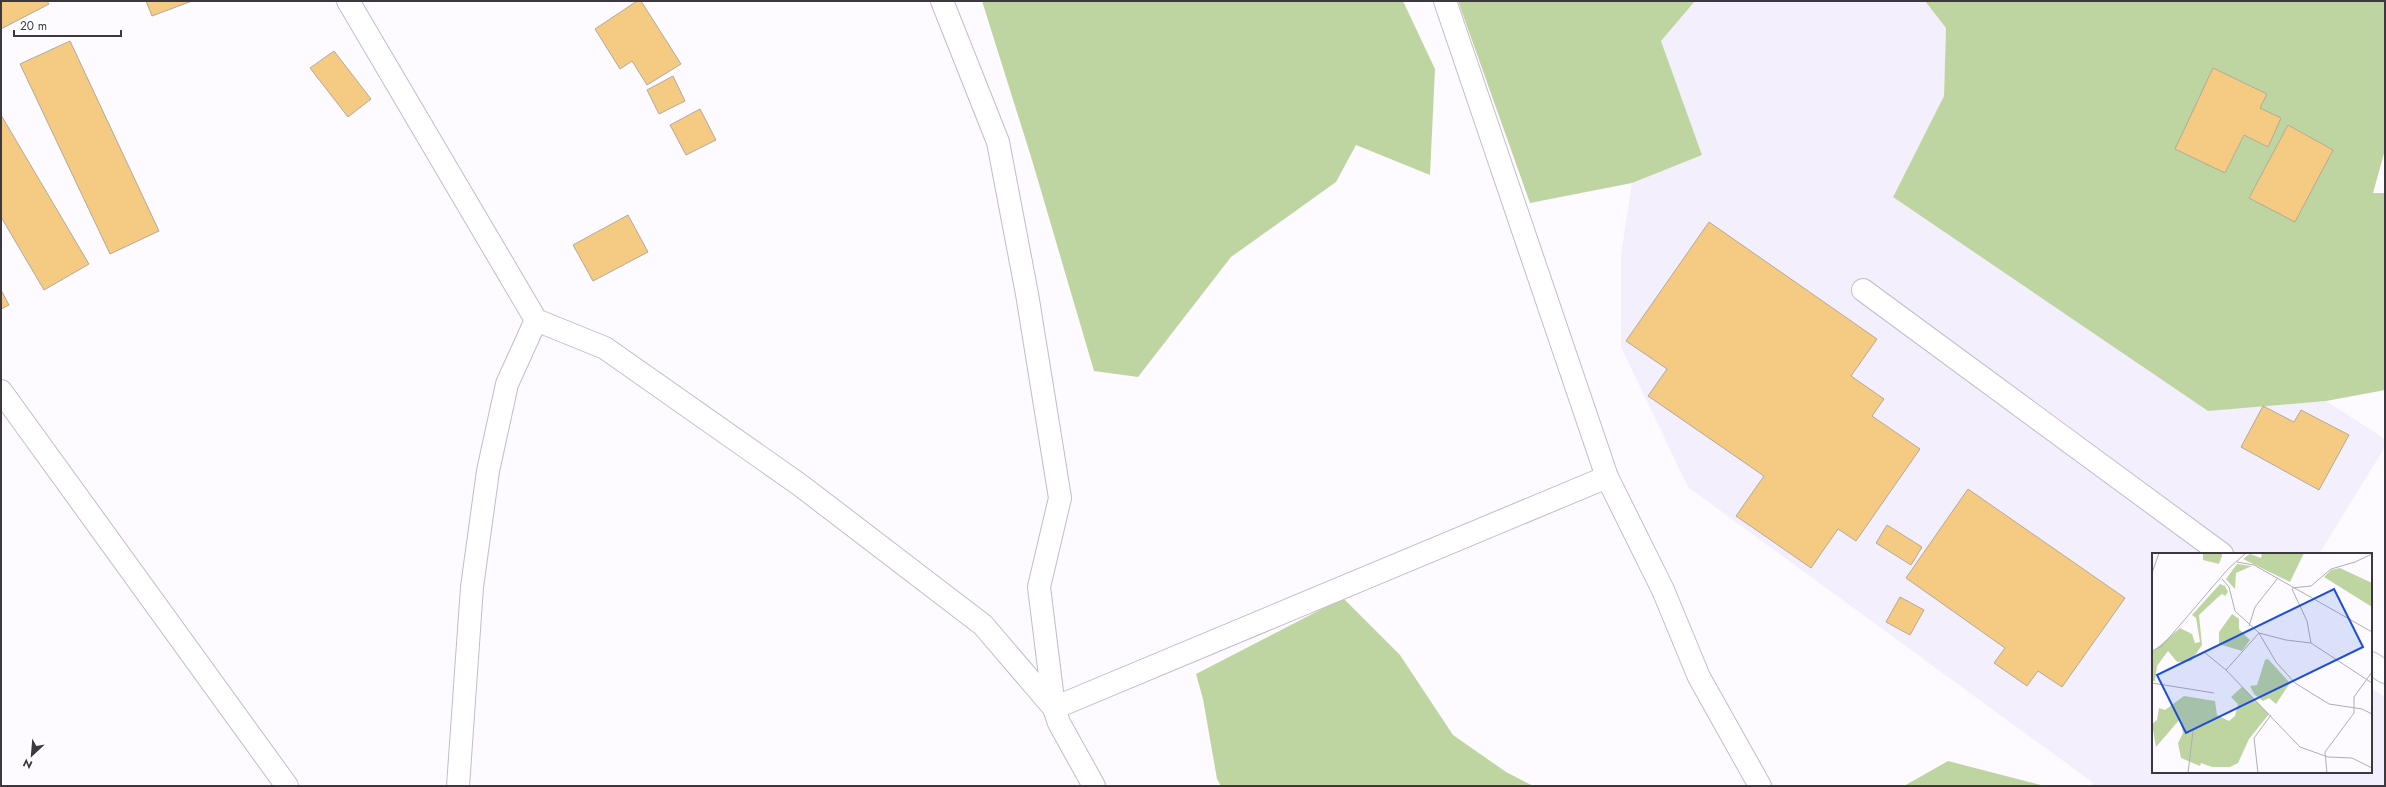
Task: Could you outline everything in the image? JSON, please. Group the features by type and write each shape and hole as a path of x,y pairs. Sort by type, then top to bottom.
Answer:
{"street":[{"path":"348,1 536,320 605,348 800,485 983,625 1054,708"},
{"path":"942,1 998,142 1027,294 1060,498 1039,587 1054,708 1059,723 1094,786"},
{"path":"1446,1 1607,477 1663,590 1699,677 1760,786"},
{"path":"1863,290 2221,553"},
{"path":"458,786 472,587 488,471 507,384 536,320"},
{"path":"1,391 286,786"},
{"path":"1054,708 1607,477"},
{"path":"2372,663 2385,672"}],"shaded area":[{"path":"1695,1 1925,1 1946,28 1944,96 1893,196 2208,411 2326,401 2385,439 2385,447 2320,553 2152,553 2152,773 2372,773 2372,689 2385,697 2385,786 2093,786 2092,782 1688,487 1621,347 1621,255 1632,183 1702,155 1661,41"}],"green space":[{"path":"982,1 1403,1 1435,69 1430,175 1356,145 1336,182 1231,257 1138,377 1094,371 1032,160"},
{"path":"1458,1 1695,1 1661,41 1702,155 1632,183 1530,203"},
{"path":"1925,1 2385,1 2385,150 2373,193 2385,193 2385,390 2326,401 2208,411 1893,197 1944,96 1946,28"},
{"path":"1343,598 1400,655 1453,735 1506,772 1533,786 1221,786 1217,779 1203,699 1196,674"},
{"path":"1948,761 2045,786 1904,786"}],"building":[{"path":"1,1 47,1 49,4 1,29"},
{"path":"146,1 192,1 152,16"},
{"path":"637,1 641,1 681,64 647,85 632,61 620,69 595,29"},
{"path":"70,41 159,231 110,254 20,64"},
{"path":"334,51 371,99 348,117 310,68"},
{"path":"2213,68 2267,94 2260,108 2281,118 2268,147 2244,135 2225,173 2175,149"},
{"path":"673,76 685,101 659,114 647,90"},
{"path":"700,109 716,140 686,155 670,125"},
{"path":"1,115 89,264 44,290 1,217"},
{"path":"2288,125 2333,150 2295,222 2249,198"},
{"path":"628,215 648,252 593,281 573,245"},
{"path":"1709,222 1877,339 1851,376 1884,399 1872,416 1920,449 1856,541 1838,529 1811,568 1736,516 1764,476 1648,396 1667,369 1626,341"},
{"path":"1,290 9,305 1,309"},
{"path":"2263,406 2294,422 2301,410 2349,435 2319,490 2241,447"},
{"path":"1968,489 2125,598 2062,687 2038,671 2027,686 1994,663 2005,648 1906,578"},
{"path":"1887,525 1922,547 1911,565 1876,543"},
{"path":"1900,597 1924,610 1910,635 1886,622"}]}
